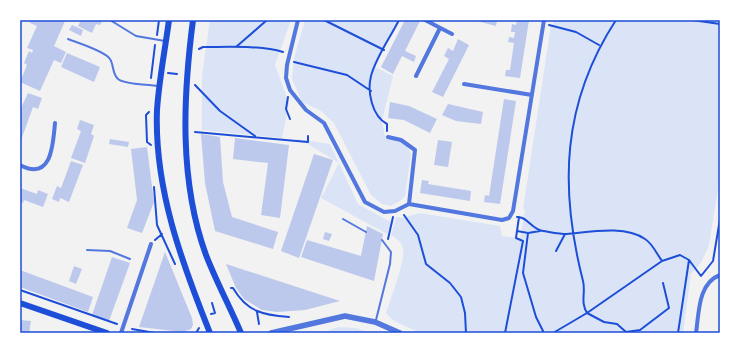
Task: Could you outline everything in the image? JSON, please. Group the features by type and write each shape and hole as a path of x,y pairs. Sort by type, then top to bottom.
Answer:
{"main road":[{"path":"169,20 157,111 159,152 166,198 177,247 210,333"},
{"path":"194,20 186,76 186,147 190,188 195,217 206,255 241,333"},
{"path":"20,302 107,333"}],"street":[{"path":"298,20 287,61 286,78 290,90 306,110 324,123 365,202 384,212 400,209 409,204 502,220 510,218 513,211 543,22"},
{"path":"425,20 452,34"},
{"path":"416,76 440,28"},
{"path":"464,84 532,95"},
{"path":"20,165 26,168 37,169 46,163 52,153 55,123"},
{"path":"388,137 401,140 415,150 409,204"},
{"path":"121,333 151,244"},
{"path":"696,333 704,290 708,283 720,275"},
{"path":"271,333 345,316 375,322 400,333"}],"lane":[{"path":"110,20 136,36 166,42"},
{"path":"68,40 105,55 110,60 114,73 118,79 124,82 160,86"},
{"path":"343,219 366,232"},
{"path":"375,322 390,264 391,252 382,240"},
{"path":"87,250 110,251 130,259"}],"path":[{"path":"236,47 267,20"},
{"path":"324,20 384,50"},
{"path":"388,137 387,124 375,110 371,91 371,76 399,20"},
{"path":"616,20 599,45 576,109 570,141 567,176 576,256 584,283 583,306 587,313 604,322 617,324 626,332 640,330 669,308 663,283"},
{"path":"692,20 720,24"},
{"path":"543,22 576,32 599,45"},
{"path":"199,49 203,47 236,47 277,50 288,54"},
{"path":"287,61 347,75 371,91"},
{"path":"168,73 177,74"},
{"path":"196,85 220,111 257,137"},
{"path":"290,90 286,102 287,115 290,119"},
{"path":"195,132 308,142 308,136"},
{"path":"400,209 418,235 426,264 450,283 461,297 465,313 466,333"},
{"path":"386,245 394,220 392,211"},
{"path":"505,333 524,241 516,238 519,217"},
{"path":"510,218 524,218 540,231"},
{"path":"553,333 587,313 662,261 680,255 689,260 701,276 713,261 720,219"},
{"path":"517,231 528,233 540,231 565,234 596,229 630,233 640,236 646,240 662,261"},
{"path":"528,233 523,273 532,306 544,333"},
{"path":"556,250 565,234"},
{"path":"678,333 689,260"},
{"path":"231,288 233,288 243,303 257,312 289,317"},
{"path":"20,290 118,324"},
{"path":"211,314 215,313 212,303"},
{"path":"257,312 259,324"},
{"path":"132,328 155,333"}],"shaded area":[{"path":"210,20 291,20 275,65 289,103 282,138 202,130 202,76"},
{"path":"305,20 399,20 375,67 393,76 382,121 385,136 394,138 404,143 411,154 405,196 391,206 382,204 371,195 334,123 321,111 302,102 292,79 294,58"},
{"path":"554,20 720,20 720,177 709,245 701,263 691,274 683,333 420,333 394,321 386,313 400,270 403,254 403,249 400,242 391,235 396,217 402,218 420,213 500,226 502,236 520,238 525,210 523,209 551,25 553,25"},
{"path":"297,139 330,144 339,163 308,144 297,141"},
{"path":"339,163 358,204 391,222 387,234 321,198"},
{"path":"338,327 356,328 371,333 322,333"}],"building":[{"path":"31,20 65,21 54,46 66,52 61,63 54,60 40,91 20,82 27,65 24,63 29,51 32,53 33,50 27,48 37,26 30,23"},
{"path":"81,20 103,20 100,25 96,24 92,33 78,26"},
{"path":"405,20 420,21 405,51 416,56 414,62 402,56 393,74 381,67"},
{"path":"473,20 497,20 496,26"},
{"path":"517,20 529,20 520,78 505,76 506,70 510,70 514,43 508,42 509,37 514,38 515,32 511,32 512,24 516,25"},
{"path":"72,25 83,30 81,36 69,30"},
{"path":"458,39 469,45 443,97 432,92 449,59 444,56 448,48 453,51"},
{"path":"67,53 100,67 94,82 61,67"},
{"path":"28,93 42,98 38,109 33,107 20,143 20,110"},
{"path":"504,99 516,101 500,204 484,202 485,195 489,196"},
{"path":"390,102 409,106 437,119 430,133 404,120 388,118"},
{"path":"448,104 483,112 481,124 456,121 442,115"},
{"path":"80,120 94,125 91,134 94,136 85,163 71,158 81,131 77,129"},
{"path":"201,134 220,137 223,182 232,217 278,232 273,249 215,231 205,183"},
{"path":"235,138 289,145 280,218 261,215 268,163 233,159"},
{"path":"110,139 129,142 128,147 109,144"},
{"path":"438,140 452,142 448,167 434,165"},
{"path":"147,147 154,202 142,233 127,228 137,200 131,149"},
{"path":"314,154 333,160 299,258 281,251"},
{"path":"71,161 83,165 69,202 60,198 59,202 52,199 57,186 61,188"},
{"path":"422,180 429,181 428,184 471,191 470,201 420,193"},
{"path":"20,188 37,194 38,190 48,194 43,207 24,200 23,203 20,202"},
{"path":"367,226 383,234 374,281 301,257 307,240 361,256"},
{"path":"325,232 332,234 329,241 323,239"},
{"path":"165,252 192,318 193,325 191,329 183,332 139,327"},
{"path":"112,257 130,263 109,321 92,315"},
{"path":"226,264 340,301 305,310 277,312 262,310 244,299 236,288"},
{"path":"74,266 82,269 76,284 69,281"},
{"path":"20,270 93,297 88,312 20,287"},
{"path":"20,320 31,321 29,333 20,333"}]}
